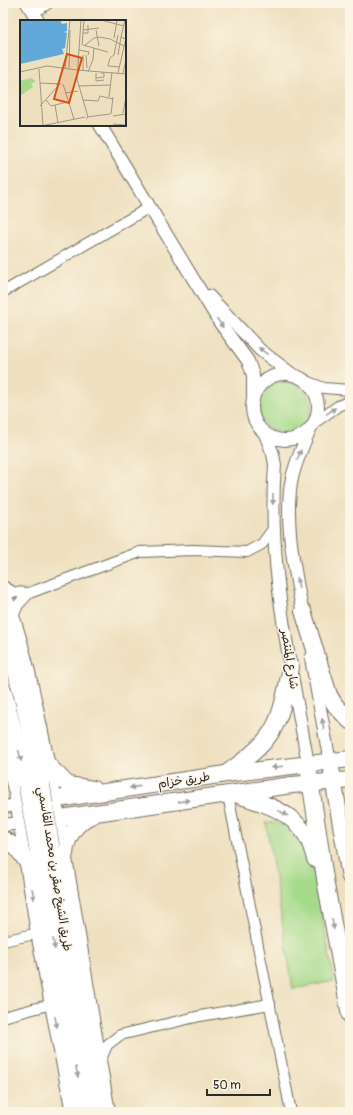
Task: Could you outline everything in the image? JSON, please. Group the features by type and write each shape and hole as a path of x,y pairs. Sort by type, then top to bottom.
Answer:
{"highway":[{"name":"طريق الشيخ صقر بن محمد القاسمي","path":"8,624 15,666 30,726 34,784 44,849 60,982 84,1112"},
{"name":"طريق الشيخ صقر بن محمد القاسمي","path":"3,691 34,784"},
{"name":"طريق الشيخ صقر بن محمد القاسمي","path":"44,849 97,1112"}],"main road":[{"path":"3,594 8,624 28,674 54,800 107,1112"},
{"path":"303,611 329,695 335,705 350,721"},
{"path":"226,774 266,742 276,727 282,712 291,667"},
{"path":"3,740 19,805 39,933 74,1112"},
{"path":"3,786 8,759"},
{"name":"طريق خزام","path":"19,805 226,774 308,764 330,763 350,759"},
{"path":"46,763 58,777 68,785 108,791"},
{"name":"شارع المنتصر","path":"330,763 350,877"},
{"name":"شارع المنتصر","path":"308,764 326,885"},
{"name":"طريق خزام","path":"22,823 311,783 350,780"},
{"path":"231,794 268,804 290,817 306,835 326,885 350,1015"},
{"path":"64,862 65,848 70,835 75,828 90,816 103,812"},
{"path":"3,839 16,847 23,855 28,865"}],"street":[{"path":"32,12 50,3"},
{"path":"101,126 220,324 248,361 253,375 253,418 265,434 274,439 284,441 295,439 304,434 338,406 350,401"},
{"path":"3,292 150,207"},
{"path":"192,278 260,350 311,387 316,396 318,407 316,417 311,427"},
{"path":"253,399 257,389 264,382 283,374 298,377 324,388 350,390"},
{"name":"شارع المنتصر","path":"311,427 297,459 292,479 289,522 330,763"},
{"name":"شارع المنتصر","path":"265,434 273,454 275,465 273,529 274,555 291,667 308,764"},
{"path":"3,586 13,592 29,593 140,552 193,550 247,552 262,544 273,529"},
{"path":"8,624 18,605 29,593"},
{"path":"231,794 291,1112"},
{"path":"3,807 19,805"},
{"path":"3,825 22,823"},
{"path":"3,941 39,933"},
{"path":"3,1017 52,1004"},
{"path":"99,1067 103,1051 120,1035 200,1016 270,1004"}],"green space":[{"path":"280,382 290,382 304,389 311,403 311,413 304,427 290,434 280,434 270,430 263,423 259,413 259,403 263,393 270,386"},
{"path":"266,822 283,825 294,829 303,838 311,854 334,981 293,989"}]}
